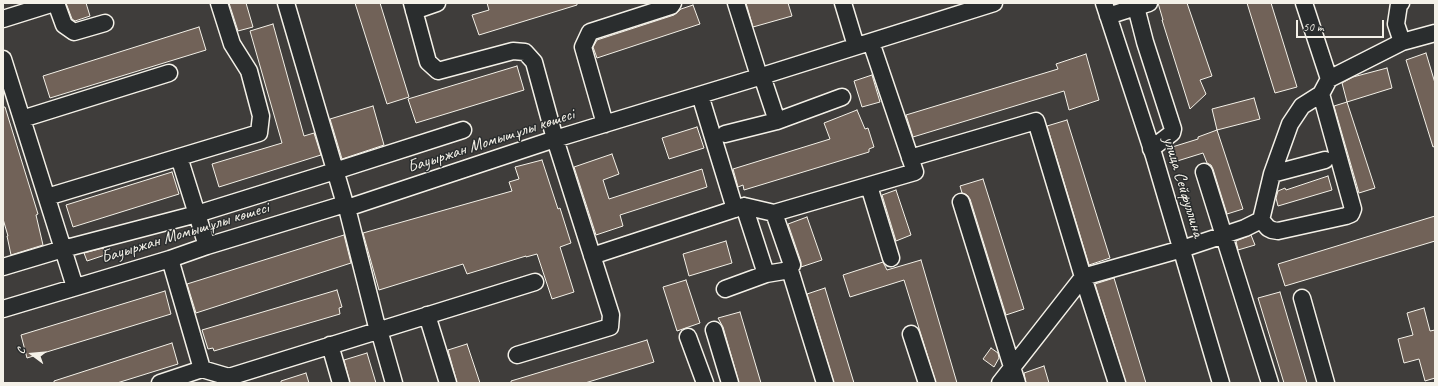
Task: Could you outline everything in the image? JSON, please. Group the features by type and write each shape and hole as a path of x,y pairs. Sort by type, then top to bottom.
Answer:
{"street":[{"path":"9,13 55,3 64,25 74,32 104,23"},
{"path":"46,197 259,133 261,116 249,71 232,44 219,3"},
{"path":"286,3 346,206 378,330 394,383"},
{"path":"437,3 413,7 428,62 438,71 513,52 525,52 534,62 555,139 610,315 610,327 517,355"},
{"path":"605,124 582,47 590,32 671,6 673,3"},
{"path":"736,3 776,120"},
{"path":"592,256 739,208 774,213 915,172 864,44 843,3"},
{"name":"Бауыржан Момышұлы көшесі","path":"3,309 206,246 346,206 555,139 994,3"},
{"path":"1304,3 1329,79"},
{"path":"1401,3 1399,4 1396,24 1402,42"},
{"path":"1106,9 1142,5 1145,42 1173,129 1172,133 1152,149"},
{"name":"улица Сейфуллина","path":"1106,9 1152,149 1221,383"},
{"path":"1000,383 1083,277 1182,249 1245,228 1261,220 1272,174 1290,124 1302,106 1321,94 1329,79 1402,42 1435,33"},
{"path":"1120,52 1145,42"},
{"path":"3,58 75,287"},
{"path":"22,119 169,73"},
{"path":"700,94 739,208 766,274"},
{"path":"1261,220 1268,228 1278,231 1351,214 1353,209 1321,94"},
{"path":"725,134 776,120 842,97"},
{"path":"910,158 1036,121 1117,383"},
{"path":"3,267 63,249 197,214 463,130"},
{"path":"179,157 206,246"},
{"path":"1272,174 1325,160"},
{"path":"1204,172 1270,383"},
{"path":"869,186 891,258"},
{"path":"961,202 1017,383"},
{"path":"774,213 792,265"},
{"path":"170,258 202,369"},
{"path":"725,290 766,274 790,270 825,383"},
{"path":"160,383 202,369 229,377 534,282"},
{"path":"1302,298 1326,383"},
{"path":"427,316 448,383"},
{"path":"714,330 730,383"},
{"path":"911,334 927,383"},
{"path":"688,337 705,383"},
{"path":"330,345 341,383"}],"building":[{"path":"66,3 86,3 90,16 75,21 72,19"},
{"path":"229,3 246,3 253,27 238,31"},
{"path":"355,3 380,3 409,97 387,104"},
{"path":"487,3 577,3 577,5 479,35 472,15 489,10"},
{"path":"746,3 788,3 792,16 753,27"},
{"path":"1158,3 1187,3 1212,76 1200,80 1206,94 1190,109 1162,20"},
{"path":"1247,3 1271,3 1297,87 1275,93"},
{"path":"693,5 700,24 597,58 593,47 597,40 674,15 681,9"},
{"path":"273,24 304,136 314,133 321,155 219,187 212,164 282,143 250,31"},
{"path":"199,27 206,50 50,98 43,76"},
{"path":"1426,53 1435,83 1435,146 1433,147 1406,60"},
{"path":"1086,54 1099,100 1069,110 1064,91 913,137 906,115 1058,69 1056,64"},
{"path":"517,66 524,90 416,123 408,99"},
{"path":"1387,68 1392,88 1347,102 1342,83 1353,77"},
{"path":"872,75 880,102 862,107 854,81"},
{"path":"1254,98 1260,119 1217,130 1212,109"},
{"path":"1347,102 1375,188 1359,193 1334,106"},
{"path":"373,106 384,145 342,159 330,119"},
{"path":"3,107 5,107 38,214 36,215 43,245 11,255 3,219"},
{"path":"857,110 865,129 868,128 874,147 869,149 869,152 744,190 743,185 738,187 733,169 830,139 824,123"},
{"path":"1067,120 1110,258 1089,265 1047,126"},
{"path":"697,127 704,148 669,159 662,138"},
{"path":"1217,130 1243,209 1227,214 1213,169 1211,165 1207,163 1203,153 1174,162 1169,148 1198,139 1198,137"},
{"path":"612,154 619,174 603,180 609,199 702,169 707,187 620,215 623,226 596,235 574,167"},
{"path":"542,160 571,243 560,247 574,292 552,299 537,254 467,274 463,264 379,290 363,233 512,191 509,182 519,179 515,167"},
{"path":"172,172 179,194 73,227 66,205"},
{"path":"1328,176 1332,190 1278,206 1276,198 1278,191 1285,188 1286,190"},
{"path":"983,179 1024,309 1006,315 970,199 967,195 962,193 960,186"},
{"path":"896,190 911,235 896,241 882,195"},
{"path":"1435,216 1435,241 1285,286 1278,264"},
{"path":"807,217 822,260 801,267 801,262 788,224"},
{"path":"344,235 351,263 196,313 187,284"},
{"path":"1251,235 1255,245 1238,250 1236,241"},
{"path":"726,241 732,263 689,276 683,254"},
{"path":"103,248 105,255 87,261 84,253"},
{"path":"921,260 957,383 936,383 904,280 850,297 843,275 883,262 887,270"},
{"path":"1114,278 1146,383 1126,383 1095,284"},
{"path":"686,280 700,323 677,331 663,287"},
{"path":"825,288 854,383 834,383 807,294"},
{"path":"337,290 342,307 339,308 340,314 214,351 213,348 208,349 202,330"},
{"path":"165,291 171,314 27,358 21,335"},
{"path":"1280,292 1307,383 1284,383 1258,298"},
{"path":"1424,308 1430,331 1435,330 1435,378 1425,381 1419,359 1404,363 1398,339 1413,335 1407,313"},
{"path":"740,312 761,383 739,383 723,327 718,318"},
{"path":"647,340 654,362 585,383 511,383 511,381"},
{"path":"172,343 178,364 117,383 54,383 54,381"},
{"path":"467,344 480,383 457,383 448,350"},
{"path":"991,348 998,353 999,358 994,367 983,359"},
{"path":"367,353 376,383 350,383 344,360"},
{"path":"1044,366 1049,383 1026,383 1024,373"},
{"path":"306,373 309,383 281,383 281,381"}]}
